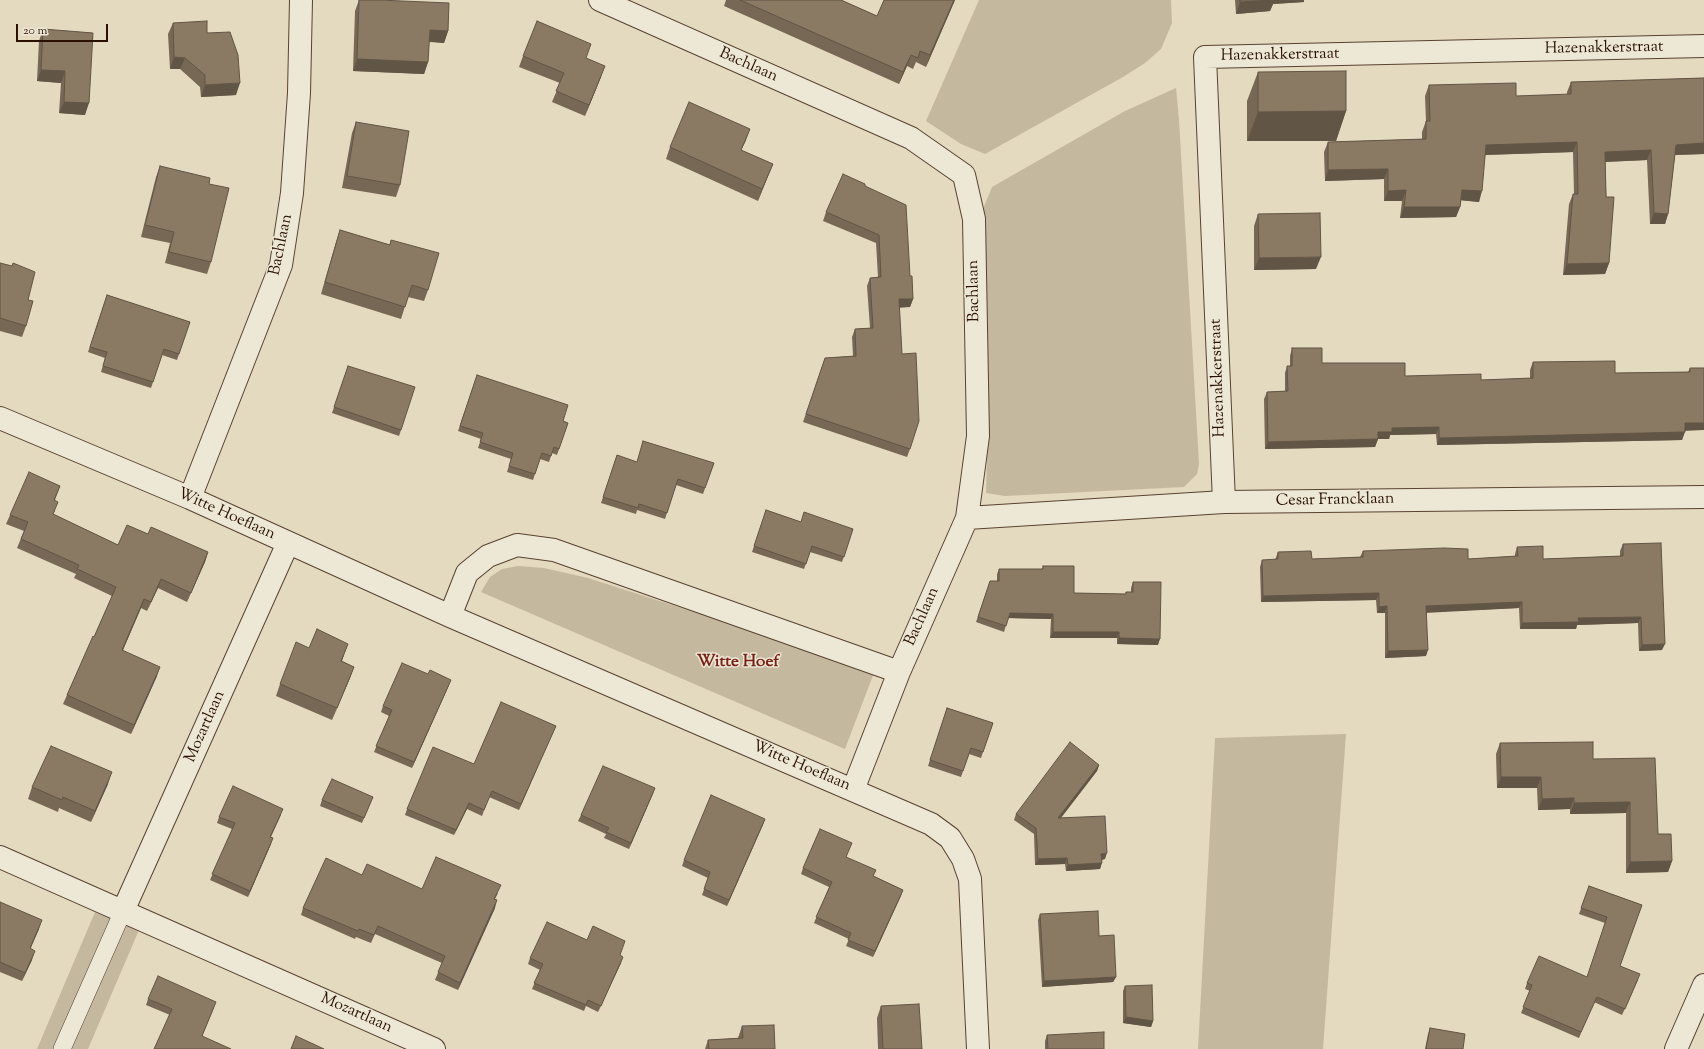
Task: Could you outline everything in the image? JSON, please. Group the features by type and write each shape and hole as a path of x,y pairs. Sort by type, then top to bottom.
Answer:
{"street":[{"name":"Bachlaan","path":"190,498 281,265 292,185 299,93 301,0"},
{"name":"Bachlaan","path":"600,0 911,138 964,175 974,219 978,436 966,518 899,672 853,790"},
{"name":"Hazenakkerstraat","path":"1224,502 1205,58 1704,46"},
{"name":"Witte Hoeflaan","path":"0,418 190,498 450,616 931,824 950,838 963,859 970,879 978,1049"},
{"name":"Cesar Francklaan","path":"966,518 1224,502 1704,497"},
{"name":"Mozartlaan","path":"123,911 288,542"},
{"path":"450,616 467,573 488,556 518,545 554,550 899,672"},
{"name":"Mozartlaan","path":"0,857 434,1049"},
{"path":"1676,1049 1704,984"}],"lane":[{"path":"62,1049 123,911"}],"shaded area":[{"path":"979,0 1171,0 1172,23 1161,49 1145,63 1123,77 985,154 961,144 926,121"},
{"path":"1176,88 1199,464 1197,474 1184,487 1005,496 986,493 988,343 983,209 992,187 1125,111"},
{"path":"518,566 544,568 588,578 875,670 845,749 481,592 490,577 502,569"},
{"path":"1346,734 1323,1049 1198,1049 1215,738"},
{"path":"95,912 139,930 88,1049 37,1049"}],"building":[{"path":"359,0 449,3 448,31 430,30 428,62 357,59"},
{"path":"740,0 841,0 877,16 884,0 954,0 930,55 920,51 918,58 911,55 903,72"},
{"path":"1240,0 1272,0 1240,2"},
{"path":"207,21 207,33 230,32 238,55 240,83 205,85 205,75 185,58 174,57 173,23"},
{"path":"537,21 591,44 586,58 605,66 589,105 556,91 564,73 523,56"},
{"path":"43,29 93,33 89,103 64,102 65,71 41,70"},
{"path":"1346,71 1346,111 1258,112 1258,72"},
{"path":"1704,78 1704,143 1676,145 1668,214 1654,213 1651,150 1605,152 1606,197 1614,197 1609,263 1567,264 1573,194 1578,194 1577,142 1486,145 1482,191 1462,190 1460,207 1404,207 1406,190 1388,191 1388,169 1328,170 1328,142 1426,139 1426,121 1430,121 1429,85 1516,83 1516,96 1571,94 1571,82"},
{"path":"689,102 750,129 741,150 773,164 762,189 670,147"},
{"path":"356,122 409,131 400,185 347,176"},
{"path":"160,166 210,178 209,184 229,188 211,262 169,252 174,232 145,225"},
{"path":"843,174 906,205 910,276 912,276 913,299 899,299 902,354 916,353 919,421 910,449 806,414 825,358 856,356 855,329 873,328 870,278 881,277 879,235 826,212"},
{"path":"1320,213 1321,257 1259,258 1258,214"},
{"path":"340,230 390,245 391,240 439,253 428,290 412,285 405,307 325,282"},
{"path":"0,263 12,266 13,263 35,272 28,300 33,301 26,326 0,318"},
{"path":"107,295 190,322 179,354 164,349 153,382 103,366 107,352 90,347"},
{"path":"1292,348 1322,348 1322,363 1405,363 1405,376 1481,374 1481,380 1533,378 1533,362 1615,361 1615,373 1690,372 1690,368 1704,368 1704,423 1685,423 1685,432 1439,438 1439,427 1392,428 1392,432 1378,432 1378,439 1268,442 1267,392 1288,391 1287,366 1292,366"},
{"path":"348,366 415,387 401,430 334,407"},
{"path":"477,375 568,405 563,421 568,423 559,449 554,447 551,456 542,453 535,474 509,466 513,453 480,442 483,433 460,426"},
{"path":"643,441 714,463 705,488 678,479 667,513 639,504 638,508 603,497 617,455 637,462"},
{"path":"29,472 60,486 54,500 58,502 53,514 118,545 127,525 148,534 151,527 208,552 191,593 161,579 151,602 144,599 122,650 160,667 134,725 67,695 116,587 77,569 79,565 21,539 28,522 10,515"},
{"path":"766,510 801,522 804,512 853,529 844,557 812,546 806,564 754,546"},
{"path":"1661,543 1665,644 1642,645 1641,617 1578,618 1579,622 1522,623 1522,602 1426,606 1428,650 1388,651 1387,606 1379,607 1379,593 1263,596 1262,560 1278,559 1278,552 1311,551 1312,559 1363,557 1363,551 1444,548 1468,549 1468,559 1518,556 1517,547 1543,546 1543,559 1623,556 1623,544"},
{"path":"1043,566 1074,566 1074,593 1126,594 1126,592 1133,592 1133,582 1161,582 1160,639 1119,638 1119,632 1053,632 1053,614 1010,613 1006,626 978,617 990,581 999,581 999,569 1043,569"},
{"path":"317,629 348,644 341,661 354,667 337,708 280,684 296,642 309,648"},
{"path":"402,663 428,674 430,670 451,680 414,762 376,746 392,710 383,706"},
{"path":"501,702 556,726 521,804 492,791 484,810 469,803 456,830 407,809 433,747 474,764"},
{"path":"947,708 993,723 983,752 971,748 963,771 930,760"},
{"path":"1070,742 1099,765 1058,818 1105,816 1107,853 1101,854 1102,863 1068,865 1067,858 1038,859 1036,828 1016,814"},
{"path":"1593,742 1593,759 1655,758 1658,834 1671,834 1672,861 1630,862 1630,802 1574,803 1574,798 1542,799 1541,777 1501,777 1500,743"},
{"path":"51,746 112,772 95,811 63,797 62,800 32,787"},
{"path":"603,766 655,788 631,843 606,832 609,828 581,815"},
{"path":"332,779 373,797 364,818 322,800"},
{"path":"233,786 283,809 270,837 273,838 250,891 212,874 235,823 219,817"},
{"path":"711,795 765,819 729,900 704,889 710,872 684,860"},
{"path":"820,829 852,843 846,857 876,870 873,876 903,890 875,951 848,940 851,933 816,917 832,882 803,868"},
{"path":"436,857 501,885 494,899 497,900 460,983 438,972 445,956 378,926 374,935 359,929 358,931 303,908 326,858 362,875 367,864 422,889"},
{"path":"1589,886 1642,905 1620,966 1640,974 1625,1009 1597,997 1581,1032 1523,1007 1532,985 1527,983 1539,956 1587,977 1607,917 1581,908"},
{"path":"0,902 42,920 30,948 35,951 25,973 0,962"},
{"path":"1098,911 1099,936 1114,935 1116,977 1044,981 1040,914"},
{"path":"547,922 587,940 593,926 625,941 620,955 623,957 601,1006 588,1000 586,1005 534,983 543,964 530,958"},
{"path":"158,976 216,1002 202,1036 231,1049 154,1049 172,1009 148,999"},
{"path":"1152,985 1153,1021 1126,1017 1125,986"},
{"path":"919,1004 922,1049 883,1049 881,1006"},
{"path":"774,1025 775,1049 709,1049 708,1040 743,1038 742,1026"},
{"path":"1430,1028 1465,1034 1463,1049 1426,1049"},
{"path":"1104,1032 1104,1049 1048,1049 1047,1035"},
{"path":"296,1036 324,1049 291,1049"}],"district":[{"name":"Witte Hoef","path":"738,663"}]}
